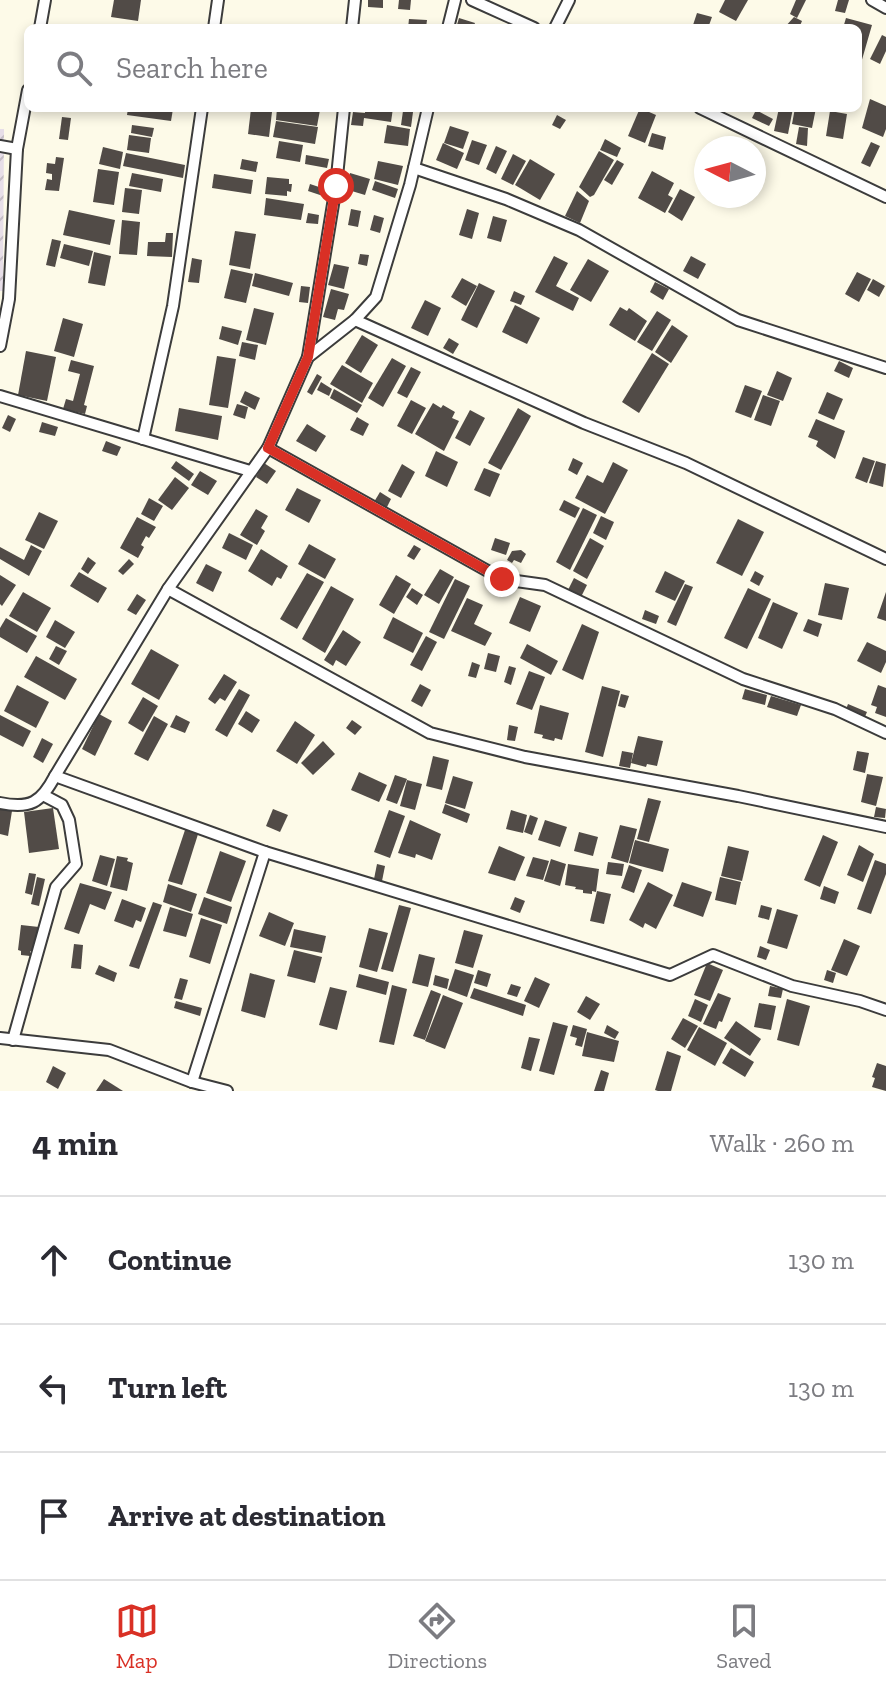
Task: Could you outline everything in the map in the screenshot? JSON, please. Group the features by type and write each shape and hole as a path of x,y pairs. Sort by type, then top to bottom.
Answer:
{"street":[{"path":"41,24 45,0"},
{"path":"215,24 218,0"},
{"path":"352,24 355,0"},
{"path":"449,24 455,0"},
{"path":"472,0 525,24"},
{"path":"557,24 569,0"},
{"path":"872,0 886,8"},
{"path":"0,346 17,149 24,111"},
{"path":"143,439 173,306 201,112"},
{"path":"0,803 19,807 45,796 168,589 268,448 308,357 336,186 344,112"},
{"path":"308,357 355,320 376,297 427,112"},
{"path":"708,112 886,197"},
{"path":"0,146 17,149"},
{"path":"414,168 506,199 579,230 738,320 886,368"},
{"path":"355,320 584,423 686,463 886,559"},
{"path":"0,396 250,471"},
{"path":"268,448 502,579 545,585 743,679 835,709 886,733"},
{"path":"168,589 430,733 525,757 886,827"},
{"path":"55,776 265,852 670,975 713,955 792,986 886,1010"},
{"path":"13,1040 56,887 76,864 69,820 62,805 45,796"},
{"path":"192,1082 265,852"},
{"path":"0,1038 109,1050 192,1082 227,1091"}],"shaded area":[{"path":"0,129 4,129 3,291 0,291"}],"building":[{"path":"114,0 141,0 138,21 111,17"},
{"path":"368,0 383,0 383,8 368,7"},
{"path":"399,0 411,0 410,10 398,9"},
{"path":"725,0 748,0 736,21 719,12"},
{"path":"796,0 806,0 797,18 790,14"},
{"path":"838,0 849,0 845,13 835,11"},
{"path":"697,13 712,17 709,24 693,24"},
{"path":"794,17 802,21 801,24 788,24"},
{"path":"459,18 475,23 475,24 457,24"},
{"path":"846,18 872,25 862,60 862,24 844,24"},
{"path":"409,19 427,20 426,24 408,24"},
{"path":"882,35 886,37 886,51 880,64 870,59"},
{"path":"870,99 886,106 883,137 862,128"},
{"path":"127,112 172,112 171,121 127,115"},
{"path":"251,112 272,112 269,137 248,134"},
{"path":"277,112 320,112 317,126 276,120"},
{"path":"353,112 392,112 391,122 364,118 363,126 351,125"},
{"path":"403,112 413,112 411,127 401,125"},
{"path":"638,112 656,115 645,143 628,136"},
{"path":"755,112 760,112 773,119 769,126 752,118"},
{"path":"778,112 792,112 788,134 774,131"},
{"path":"794,112 815,112 812,128 792,124"},
{"path":"830,112 847,114 843,139 826,136"},
{"path":"557,115 566,120 560,129 552,125"},
{"path":"62,117 71,118 68,140 59,139"},
{"path":"276,121 318,127 315,144 273,137"},
{"path":"132,125 154,128 152,137 131,133"},
{"path":"387,125 410,129 408,146 384,143"},
{"path":"450,126 469,132 463,149 444,143"},
{"path":"799,127 808,128 807,146 796,144"},
{"path":"652,133 666,137 663,150 648,146"},
{"path":"129,135 151,138 149,153 127,150"},
{"path":"605,139 621,148 617,157 600,150"},
{"path":"472,140 487,145 479,165 465,160"},
{"path":"279,141 303,145 300,162 276,158"},
{"path":"871,142 880,146 870,167 861,163"},
{"path":"443,143 464,153 457,169 436,160"},
{"path":"496,146 507,151 496,174 486,169"},
{"path":"103,147 123,152 120,169 99,164"},
{"path":"599,151 614,160 590,197 579,187"},
{"path":"126,153 185,165 183,178 123,166"},
{"path":"513,154 526,161 513,185 501,179"},
{"path":"306,155 329,159 327,168 305,164"},
{"path":"56,157 64,158 59,191 45,190 47,179 52,180 52,174 46,173 47,163 55,164"},
{"path":"242,159 258,162 256,172 240,169"},
{"path":"530,159 555,174 540,200 515,185"},
{"path":"617,160 624,164 612,185 604,180"},
{"path":"378,161 403,166 398,185 374,179"},
{"path":"98,169 119,172 114,205 93,202"},
{"path":"652,171 674,183 668,195 673,198 665,213 638,198"},
{"path":"132,173 163,179 161,192 129,186"},
{"path":"350,173 370,179 365,195 345,189"},
{"path":"214,174 253,180 251,194 212,188"},
{"path":"267,177 289,179 291,192 287,191 287,196 265,194"},
{"path":"375,181 398,189 395,198 372,190"},
{"path":"310,184 325,189 323,196 308,191"},
{"path":"125,188 142,190 139,214 122,212"},
{"path":"680,189 694,196 682,221 668,212"},
{"path":"577,191 589,201 580,223 565,216"},
{"path":"266,198 304,204 301,220 264,215"},
{"path":"351,209 361,211 358,227 348,225"},
{"path":"467,209 479,213 472,239 459,235"},
{"path":"69,210 115,220 110,245 63,235"},
{"path":"308,213 319,215 318,224 306,223"},
{"path":"374,215 384,218 380,233 370,230"},
{"path":"493,216 507,220 501,242 487,238"},
{"path":"122,220 140,222 137,255 119,254"},
{"path":"235,231 256,234 250,269 229,265"},
{"path":"166,233 173,233 172,257 147,256 148,242 165,242"},
{"path":"52,239 61,241 55,267 46,265"},
{"path":"64,244 93,251 89,266 60,258"},
{"path":"94,252 111,256 105,286 88,283"},
{"path":"360,254 369,255 367,266 358,264"},
{"path":"554,256 568,263 556,286 579,298 573,311 535,292"},
{"path":"691,256 706,264 698,279 683,271"},
{"path":"192,258 202,260 199,283 188,282"},
{"path":"588,259 609,271 591,302 570,290"},
{"path":"334,264 349,267 344,289 328,285"},
{"path":"231,269 253,274 246,303 224,298"},
{"path":"857,272 871,279 859,302 845,294"},
{"path":"255,273 293,283 289,296 252,286"},
{"path":"462,278 477,286 466,306 451,297"},
{"path":"873,279 885,286 879,297 867,290"},
{"path":"655,282 669,289 663,300 650,292"},
{"path":"479,283 495,291 477,328 461,320"},
{"path":"301,286 310,287 308,303 299,302"},
{"path":"331,289 349,294 344,310 338,309 335,320 323,317"},
{"path":"514,291 525,296 521,305 510,301"},
{"path":"425,300 441,308 428,336 411,328"},
{"path":"515,305 540,318 527,344 502,332"},
{"path":"620,307 627,311 629,308 647,321 635,341 609,325"},
{"path":"254,308 274,313 266,345 246,340"},
{"path":"657,311 671,320 652,351 637,342"},
{"path":"63,318 83,324 74,357 54,351"},
{"path":"672,325 688,336 671,363 655,352"},
{"path":"222,326 242,331 238,345 219,339"},
{"path":"362,335 378,345 361,373 345,363"},
{"path":"449,338 459,344 453,354 443,348"},
{"path":"242,342 258,345 255,360 239,356"},
{"path":"26,351 56,357 47,401 18,395"},
{"path":"652,353 669,364 639,413 622,402"},
{"path":"217,356 236,359 228,408 209,405"},
{"path":"392,358 406,366 383,407 368,398"},
{"path":"71,360 94,366 84,405 87,406 85,414 63,409 66,399 73,401 80,374 68,371"},
{"path":"839,361 853,368 849,378 834,371"},
{"path":"342,365 373,383 362,403 330,384"},
{"path":"411,367 421,372 407,398 397,393"},
{"path":"777,371 792,378 783,401 767,395"},
{"path":"317,374 322,377 312,395 307,392"},
{"path":"321,382 332,389 329,396 317,390"},
{"path":"745,385 762,391 751,418 735,412"},
{"path":"334,389 362,405 357,413 330,398"},
{"path":"245,391 260,398 255,410 240,402"},
{"path":"827,392 843,399 834,420 818,413"},
{"path":"763,395 780,401 771,426 754,420"},
{"path":"411,400 426,408 412,434 397,426"},
{"path":"433,403 455,412 452,418 459,421 444,451 415,434"},
{"path":"237,404 248,407 245,419 233,415"},
{"path":"179,408 222,416 218,440 175,431"},
{"path":"518,408 531,416 501,470 488,463"},
{"path":"470,410 485,418 470,446 455,438"},
{"path":"8,415 16,419 10,432 2,428"},
{"path":"357,417 369,424 363,436 350,430"},
{"path":"816,419 845,431 835,459 816,446 818,441 808,437"},
{"path":"42,422 58,427 55,436 39,432"},
{"path":"307,424 326,436 316,452 296,441"},
{"path":"106,441 121,447 117,456 102,451"},
{"path":"436,451 458,462 447,487 425,476"},
{"path":"863,457 875,461 867,483 855,478"},
{"path":"573,458 583,463 577,475 568,470"},
{"path":"176,461 194,474 189,481 171,468"},
{"path":"876,461 886,464 883,487 869,483"},
{"path":"613,462 628,470 605,514 575,498 587,475 603,483"},
{"path":"264,463 276,471 267,484 256,477"},
{"path":"402,464 415,472 401,498 388,491"},
{"path":"484,468 500,474 490,497 474,490"},
{"path":"200,471 217,481 208,495 191,485"},
{"path":"175,477 189,488 172,510 158,500"},
{"path":"297,488 321,500 309,523 285,510"},
{"path":"380,492 391,499 386,509 374,502"},
{"path":"149,498 163,506 154,521 141,514"},
{"path":"564,500 580,508 575,518 559,510"},
{"path":"583,508 597,515 570,570 556,562"},
{"path":"256,509 268,516 261,528 265,531 257,545 240,535"},
{"path":"39,512 58,521 44,549 25,540"},
{"path":"601,516 614,522 606,540 593,533"},
{"path":"137,517 156,527 149,538 146,536 138,558 120,548"},
{"path":"738,519 764,532 742,576 716,563"},
{"path":"229,533 253,545 246,560 222,548"},
{"path":"495,538 510,543 506,555 491,550"},
{"path":"590,538 604,546 587,579 573,571"},
{"path":"309,544 336,559 325,579 298,564"},
{"path":"31,545 42,551 29,576 0,559 0,547 24,560"},
{"path":"414,545 421,549 414,560 407,556"},
{"path":"261,549 288,566 281,579 277,577 272,586 248,571"},
{"path":"521,550 526,554 521,563 507,560 512,551"},
{"path":"88,557 96,563 88,574 81,569"},
{"path":"129,559 134,564 123,575 118,571"},
{"path":"206,564 222,572 213,592 196,583"},
{"path":"440,569 454,577 439,604 424,595"},
{"path":"665,571 685,581 675,601 655,592"},
{"path":"755,571 764,576 759,586 750,581"},
{"path":"79,572 107,588 98,603 70,586"},
{"path":"307,573 324,582 297,629 280,619"},
{"path":"0,575 16,585 2,606 0,604"},
{"path":"396,575 411,584 394,614 379,605"},
{"path":"574,578 587,585 581,597 568,590"},
{"path":"455,579 470,586 444,639 429,632"},
{"path":"825,583 849,588 842,620 818,615"},
{"path":"685,584 693,587 676,626 667,622"},
{"path":"331,586 354,599 325,653 302,639"},
{"path":"412,588 423,595 417,605 406,597"},
{"path":"748,588 771,599 747,649 724,638"},
{"path":"23,592 51,608 37,632 9,616"},
{"path":"886,592 886,621 877,618"},
{"path":"137,594 146,600 136,615 127,610"},
{"path":"520,597 541,606 530,632 509,623"},
{"path":"467,598 483,605 474,624 492,633 485,646 451,631"},
{"path":"773,602 798,613 782,649 758,638"},
{"path":"645,610 659,616 656,624 642,619"},
{"path":"393,617 423,633 413,653 383,638"},
{"path":"6,618 37,636 27,653 0,637 0,628"},
{"path":"808,619 822,624 818,637 803,631"},
{"path":"55,620 75,632 65,648 46,637"},
{"path":"582,624 599,632 583,680 562,670"},
{"path":"343,630 361,642 346,666 336,660 333,666 324,660"},
{"path":"426,636 437,642 422,671 410,665"},
{"path":"867,642 886,651 886,662 881,673 857,661"},
{"path":"527,644 558,661 551,675 520,658"},
{"path":"56,646 67,651 59,665 49,659"},
{"path":"151,649 179,665 159,700 131,684"},
{"path":"488,653 500,656 496,672 484,669"},
{"path":"36,656 77,679 65,700 24,677"},
{"path":"472,662 480,665 476,678 468,676"},
{"path":"509,666 516,668 511,685 504,682"},
{"path":"529,671 545,677 532,710 516,704"},
{"path":"224,674 237,682 225,701 220,698 215,704 208,699"},
{"path":"420,684 431,690 422,707 411,701"},
{"path":"17,685 49,702 36,728 4,711"},
{"path":"878,685 886,688 886,717 875,713 877,707 871,705"},
{"path":"602,686 620,691 603,757 585,752"},
{"path":"239,689 250,695 227,737 215,730"},
{"path":"745,689 767,695 765,705 742,699"},
{"path":"621,694 629,696 625,708 618,706"},
{"path":"771,696 801,705 797,716 767,707"},
{"path":"143,697 158,706 143,732 128,723"},
{"path":"848,704 867,712 864,719 845,712"},
{"path":"540,705 569,713 562,740 542,738 543,735 534,733"},
{"path":"246,711 260,720 252,733 238,724"},
{"path":"99,714 112,721 95,756 82,749"},
{"path":"0,715 31,731 23,747 0,735"},
{"path":"176,715 190,722 185,733 170,727"},
{"path":"154,716 168,724 148,761 134,754"},
{"path":"352,720 362,727 355,735 346,728"},
{"path":"295,721 315,735 297,764 276,751"},
{"path":"509,725 518,727 515,741 507,740"},
{"path":"638,736 663,741 657,766 631,763"},
{"path":"42,738 53,744 43,763 33,757"},
{"path":"323,741 335,754 313,775 301,763"},
{"path":"622,751 633,753 630,768 619,766"},
{"path":"857,751 869,753 865,773 853,770"},
{"path":"433,756 449,760 442,790 426,786"},
{"path":"359,772 387,785 379,802 351,790"},
{"path":"867,774 883,777 876,806 861,802"},
{"path":"395,775 407,779 397,804 386,800"},
{"path":"453,776 473,782 465,809 445,803"},
{"path":"407,780 422,784 415,810 400,806"},
{"path":"648,798 661,801 649,842 637,839"},
{"path":"445,804 470,814 467,823 442,813"},
{"path":"876,807 886,809 885,818 874,817"},
{"path":"53,808 59,849 29,853 24,812"},
{"path":"0,809 12,811 8,836 0,834"},
{"path":"273,809 288,815 280,832 266,826"},
{"path":"389,810 405,816 390,858 374,852"},
{"path":"511,810 527,815 523,833 506,829"},
{"path":"530,815 538,818 532,835 524,832"},
{"path":"410,820 441,834 432,860 416,854 415,858 398,853"},
{"path":"545,820 567,827 560,847 538,840"},
{"path":"620,825 637,829 628,863 611,858"},
{"path":"186,827 199,831 182,885 168,881"},
{"path":"579,832 598,837 593,856 574,851"},
{"path":"823,835 838,842 820,887 804,880"},
{"path":"635,840 669,849 663,872 629,863"},
{"path":"859,845 874,854 863,882 847,875"},
{"path":"499,846 525,857 515,881 488,873"},
{"path":"728,846 749,851 742,881 721,876"},
{"path":"220,851 246,861 231,902 206,893"},
{"path":"100,855 115,859 107,886 92,881"},
{"path":"117,856 128,858 127,861 133,863 127,891 110,887"},
{"path":"533,857 549,861 543,880 526,876"},
{"path":"551,859 566,864 560,886 544,881"},
{"path":"875,860 886,864 886,874 871,914 857,909"},
{"path":"608,862 624,864 622,876 606,874"},
{"path":"377,864 385,866 382,881 374,879"},
{"path":"568,864 599,869 596,892 583,893 583,890 565,885"},
{"path":"629,865 642,870 634,893 621,888"},
{"path":"29,873 36,874 32,895 25,893"},
{"path":"37,877 45,879 39,906 31,904"},
{"path":"720,877 741,882 736,905 715,900"},
{"path":"648,882 673,895 656,929 645,923 643,928 629,920"},
{"path":"682,882 712,892 703,917 673,906"},
{"path":"80,883 112,892 105,910 90,904 79,934 64,929"},
{"path":"168,884 197,894 191,912 163,902"},
{"path":"824,886 839,892 835,904 820,899"},
{"path":"597,891 611,894 604,924 590,921"},
{"path":"204,897 232,907 227,924 198,914"},
{"path":"515,897 525,901 520,913 510,909"},
{"path":"122,899 146,908 141,922 136,920 133,928 114,921"},
{"path":"153,902 162,905 139,969 129,966"},
{"path":"399,905 411,908 393,972 381,969"},
{"path":"761,905 772,908 769,920 758,917"},
{"path":"170,907 193,914 186,937 163,931"},
{"path":"777,909 798,915 787,949 767,943"},
{"path":"269,912 294,923 285,946 259,936"},
{"path":"201,918 222,925 210,964 189,957"},
{"path":"21,925 39,927 37,952 30,951 30,956 21,955 18,950"},
{"path":"369,928 388,933 377,972 359,967"},
{"path":"294,929 326,936 322,953 290,947"},
{"path":"464,930 483,935 473,968 455,963"},
{"path":"844,939 860,946 847,976 831,970"},
{"path":"74,944 83,945 81,969 71,968"},
{"path":"760,946 770,950 766,960 757,957"},
{"path":"294,950 322,957 315,983 287,976"},
{"path":"419,954 435,958 428,987 412,983"},
{"path":"707,963 723,970 710,1001 694,995"},
{"path":"99,965 117,973 114,982 95,974"},
{"path":"455,969 474,975 467,997 448,990"},
{"path":"478,970 491,974 487,987 474,983"},
{"path":"827,970 836,973 833,983 824,980"},
{"path":"250,973 275,980 265,1018 241,1011"},
{"path":"359,974 389,982 386,995 356,987"},
{"path":"435,975 449,979 447,989 433,985"},
{"path":"535,977 550,984 539,1008 524,1001"},
{"path":"180,978 188,980 182,1000 174,998"},
{"path":"511,984 521,987 517,997 507,994"},
{"path":"392,985 407,989 394,1045 379,1042"},
{"path":"770,986 783,989 781,998 768,996"},
{"path":"330,987 347,991 337,1030 319,1025"},
{"path":"474,988 526,1005 523,1016 470,998"},
{"path":"431,990 441,994 425,1040 413,1036"},
{"path":"718,993 731,998 716,1029 703,1024"},
{"path":"443,995 463,1003 445,1049 425,1041"},
{"path":"586,996 600,1004 590,1020 577,1012"},
{"path":"695,999 708,1005 701,1022 688,1016"},
{"path":"787,999 810,1006 799,1046 777,1040"},
{"path":"176,1001 202,1008 200,1016 174,1008"},
{"path":"759,1003 776,1006 771,1030 754,1027"},
{"path":"683,1018 698,1026 685,1048 671,1039"},
{"path":"736,1021 761,1039 750,1056 724,1038"},
{"path":"553,1022 568,1026 554,1075 539,1071"},
{"path":"573,1025 587,1029 582,1047 575,1045 577,1038 570,1036"},
{"path":"607,1025 619,1032 615,1039 604,1033"},
{"path":"699,1027 727,1043 715,1066 687,1050"},
{"path":"587,1032 619,1041 614,1062 582,1056"},
{"path":"529,1037 540,1039 531,1071 521,1068"},
{"path":"731,1048 754,1062 745,1077 722,1063"},
{"path":"667,1051 681,1056 671,1091 658,1091 655,1090"},
{"path":"877,1063 886,1066 886,1091 872,1087"},
{"path":"53,1066 66,1073 58,1089 46,1082"},
{"path":"601,1070 609,1073 604,1091 594,1091"},
{"path":"104,1079 123,1091 96,1091"}],"route":[{"path":"336,186 308,357 268,448 502,579"}]}
